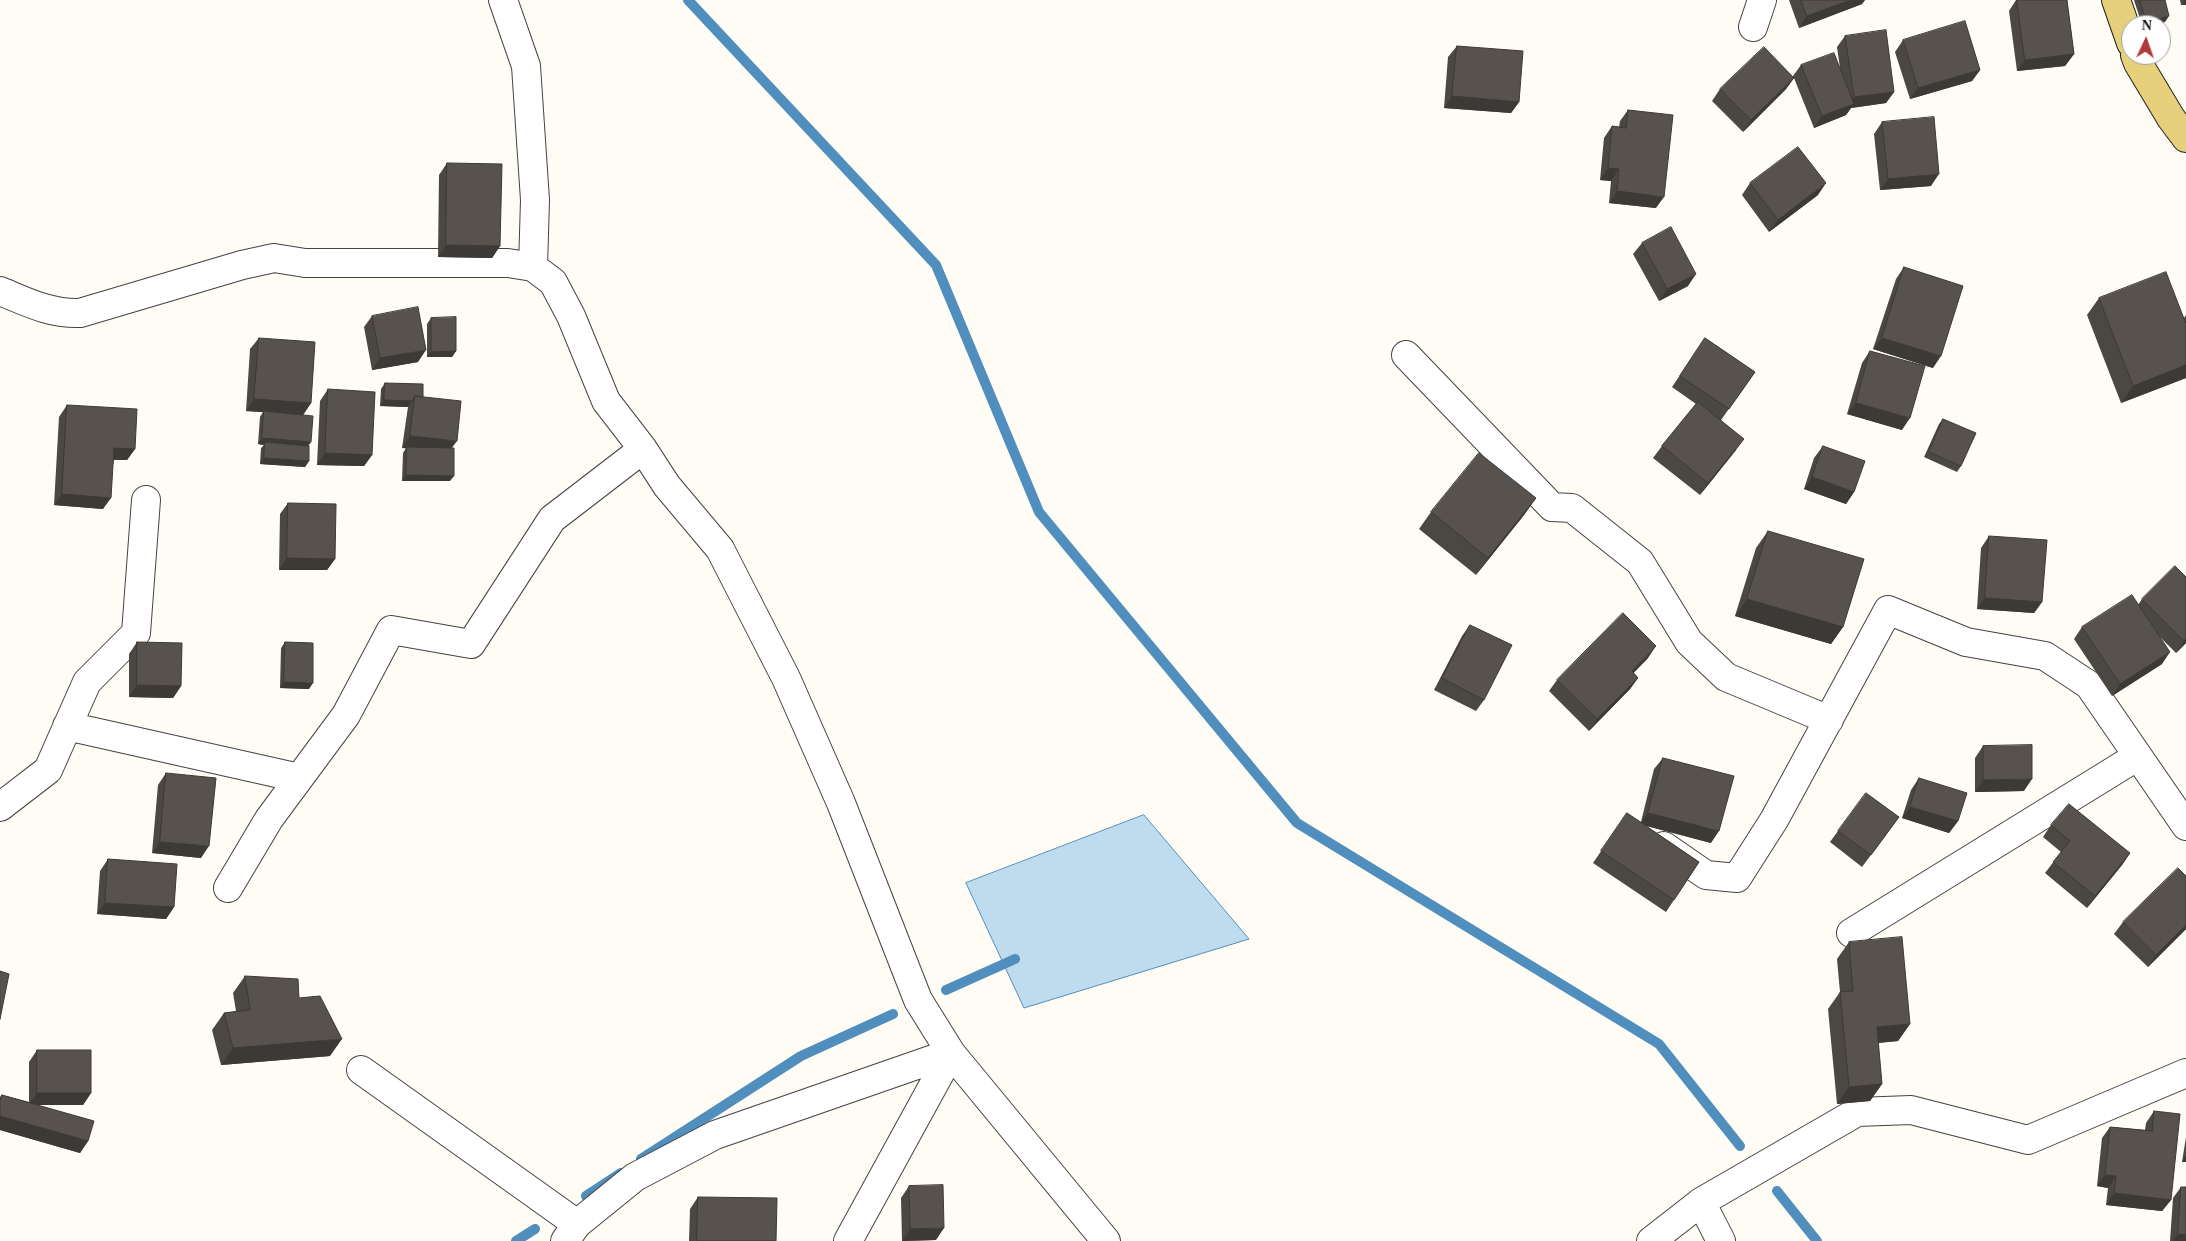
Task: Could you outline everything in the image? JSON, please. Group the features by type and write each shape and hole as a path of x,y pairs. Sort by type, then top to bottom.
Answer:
{"main road":[{"path":"2116,0 2121,15"},
{"path":"2141,65 2171,118 2186,138"}],"street":[{"path":"502,0 526,66 535,200 533,267"},
{"path":"1753,27 1762,0"},
{"path":"0,291 44,309 62,313 80,312 242,265 274,258 305,263 508,263 533,267 554,282 571,316 606,401 643,449 667,486 720,549 782,670 841,803 918,1000 951,1053 1106,1241"},
{"path":"1406,355 1552,507 1572,508 1640,562 1689,642 1726,677 1829,720"},
{"path":"228,888 269,819 346,714 391,630 471,644 552,519 643,449"},
{"path":"0,807 48,770 86,682 136,633 146,500"},
{"path":"1640,830 1706,875 1737,878 1774,820 1888,610 1966,642 2045,656 2089,685 2186,826"},
{"path":"68,726 299,778"},
{"path":"1852,932 2138,756"},
{"path":"361,1070 571,1232 635,1177 715,1135 951,1053"},
{"path":"848,1241 951,1053"},
{"path":"1651,1241 1701,1202 1857,1112 1910,1110 2028,1140 2186,1073"},
{"path":"1701,1202 1721,1241"}],"water":[{"path":"1144,815 1249,939 1024,1008 966,883"}],"building":[{"path":"1801,0 1851,0 1807,16"},
{"path":"2017,0 2067,0 2074,54 2025,60"},
{"path":"2140,0 2165,0 2169,15 2145,15"},
{"path":"1965,21 1980,70 1918,88 1903,40"},
{"path":"1886,30 1894,92 1854,97 1845,36"},
{"path":"1457,46 1523,51 1519,102 1452,96"},
{"path":"1764,47 1794,78 1751,120 1720,89"},
{"path":"1834,53 1854,104 1822,116 1801,65"},
{"path":"1628,110 1673,115 1664,197 1617,191 1619,169 1608,168 1612,126 1626,128"},
{"path":"1934,117 1939,174 1888,179 1882,122"},
{"path":"1798,147 1826,183 1778,220 1750,183"},
{"path":"447,163 502,164 500,246 446,245"},
{"path":"1671,227 1696,274 1667,289 1642,243"},
{"path":"1904,267 1963,286 1941,356 1882,338"},
{"path":"2166,272 2186,324 2186,365 2133,386 2099,298"},
{"path":"418,307 426,350 380,358 372,316"},
{"path":"456,317 456,351 431,352 431,318"},
{"path":"259,338 315,342 311,403 254,399"},
{"path":"1705,338 1755,372 1729,409 1680,376"},
{"path":"1870,351 1925,366 1910,418 1856,403"},
{"path":"385,383 423,384 423,397 415,396 412,401 384,400"},
{"path":"328,389 375,392 372,455 325,453"},
{"path":"415,396 461,401 457,441 410,436"},
{"path":"1698,402 1744,439 1708,483 1662,446"},
{"path":"67,405 137,409 135,449 114,448 111,498 62,494"},
{"path":"264,411 313,416 311,442 262,438"},
{"path":"1943,419 1976,433 1961,466 1929,452"},
{"path":"265,442 309,446 309,461 264,458"},
{"path":"1823,446 1865,461 1854,492 1812,477"},
{"path":"407,447 454,448 454,476 406,475"},
{"path":"1479,453 1536,498 1488,558 1431,512"},
{"path":"288,503 336,504 335,559 287,558"},
{"path":"1768,531 1864,559 1843,627 1747,599"},
{"path":"1989,536 2047,540 2042,602 1985,598"},
{"path":"2175,566 2186,577 2186,639 2184,641 2142,599"},
{"path":"2132,595 2170,652 2120,684 2082,627"},
{"path":"1623,613 1656,646 1632,671 1638,678 1597,719 1557,680"},
{"path":"1470,625 1512,645 1484,700 1442,678"},
{"path":"137,642 182,643 181,686 137,685"},
{"path":"285,642 313,643 313,683 284,682"},
{"path":"2032,745 2032,779 1983,780 1983,746"},
{"path":"1663,758 1734,776 1719,831 1648,813"},
{"path":"166,773 216,778 209,846 160,842"},
{"path":"1919,778 1967,793 1958,821 1910,807"},
{"path":"1866,793 1899,817 1871,855 1838,831"},
{"path":"2069,804 2130,853 2095,896 2053,862 2070,841 2051,825"},
{"path":"1627,813 1699,862 1674,900 1601,851"},
{"path":"108,859 177,864 174,907 105,903"},
{"path":"2178,868 2186,876 2186,925 2156,955 2123,922"},
{"path":"1902,937 1910,1024 1877,1027 1882,1084 1849,1087 1840,992 1853,991 1849,942"},
{"path":"0,971 9,974 0,1019"},
{"path":"245,976 298,979 299,998 320,996 342,1039 233,1048 224,1013 250,1010"},
{"path":"37,1050 91,1050 91,1093 37,1093"},
{"path":"2,1095 94,1121 88,1141 0,1116"},
{"path":"2154,1111 2180,1114 2171,1200 2114,1193 2116,1176 2105,1175 2110,1127 2152,1131"},
{"path":"943,1185 944,1228 910,1229 909,1186"},
{"path":"2181,1187 2186,1187 2186,1235 2178,1234"},
{"path":"698,1197 777,1198 776,1241 697,1241"}],"waterway":[{"path":"688,0 936,265 1039,512 1297,823 1659,1044 1740,1146"},
{"path":"946,990 1015,959"},
{"path":"641,1159 801,1056 893,1014"},
{"path":"586,1196 621,1173"},
{"path":"1777,1191 1817,1241"},
{"path":"516,1241 535,1229"}]}
